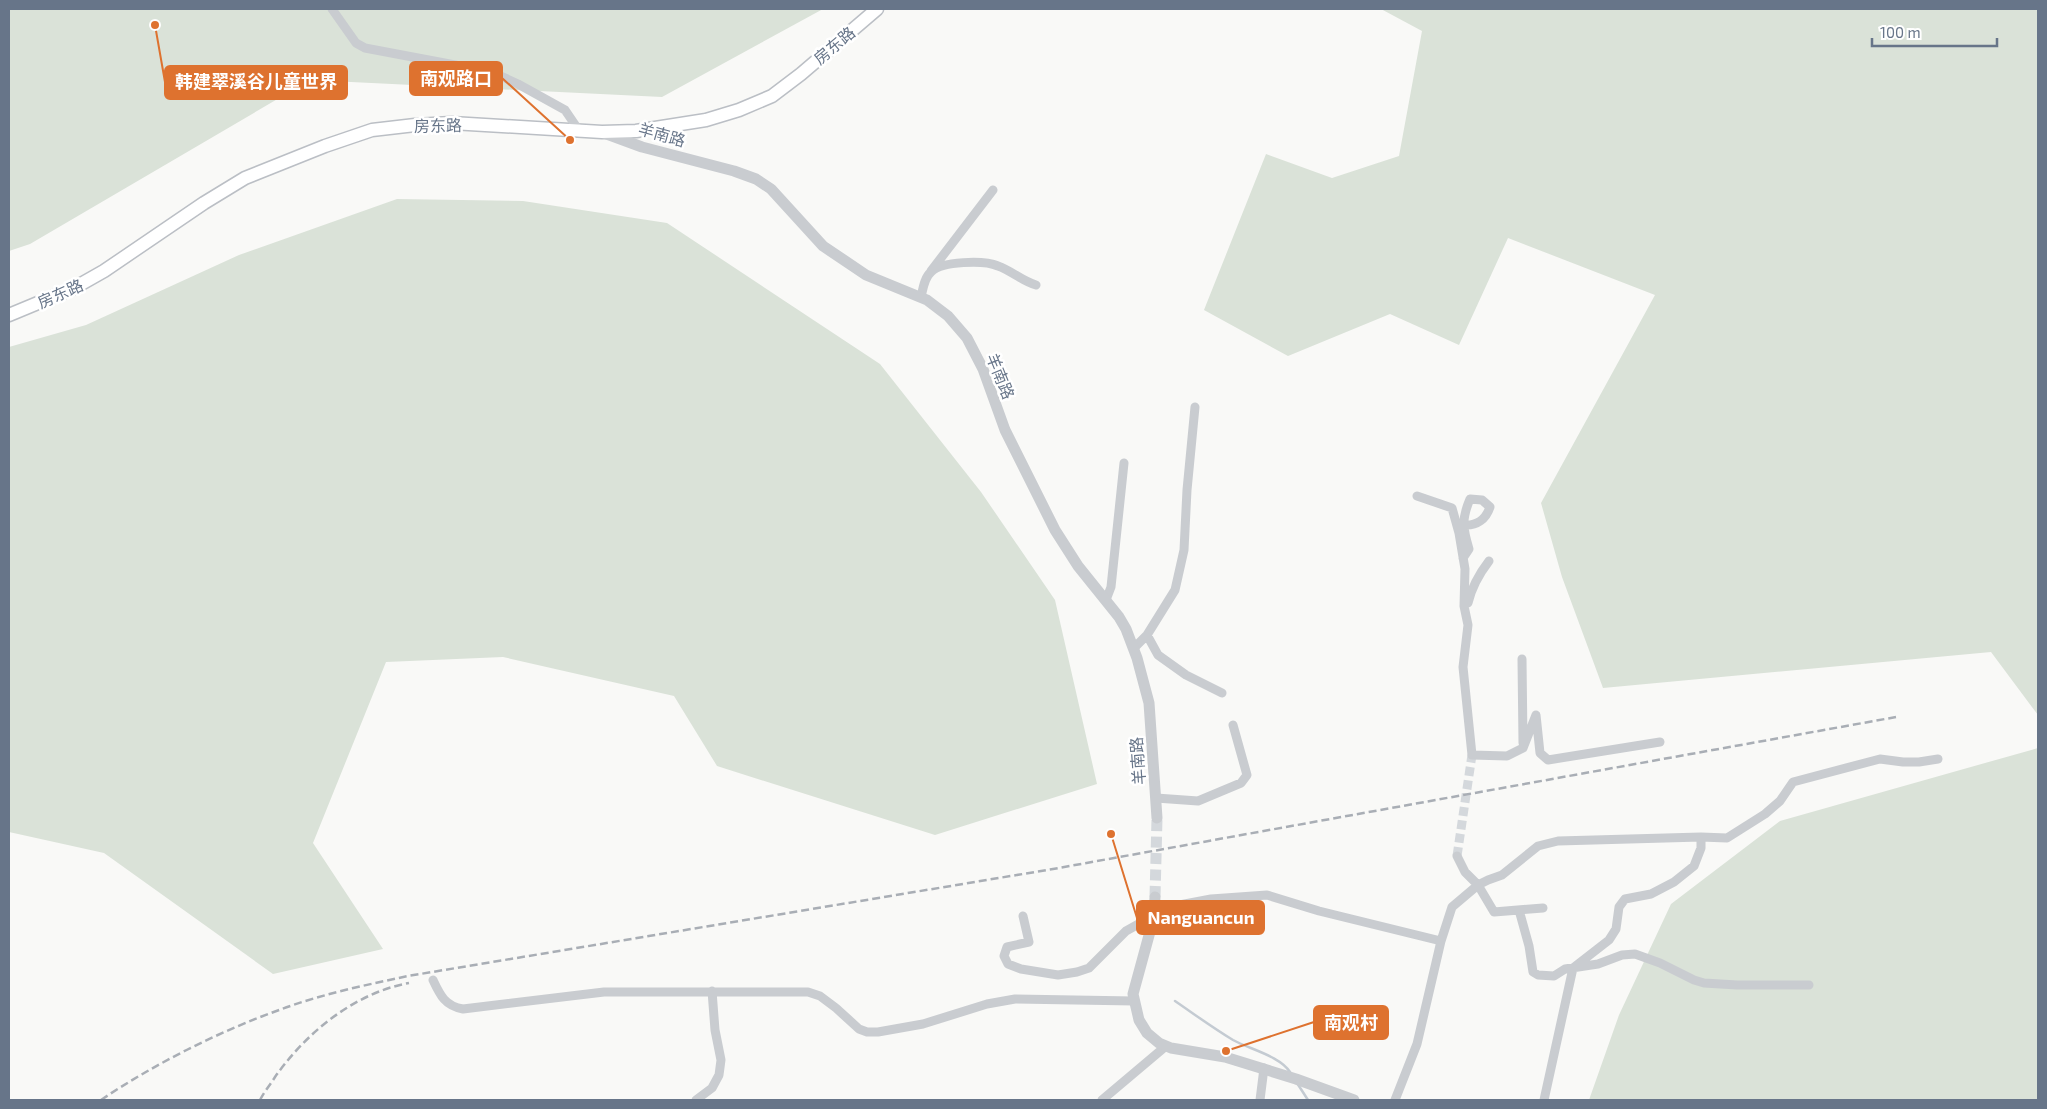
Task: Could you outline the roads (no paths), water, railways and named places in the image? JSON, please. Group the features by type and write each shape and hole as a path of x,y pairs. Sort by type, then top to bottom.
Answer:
{"main road":[{"name":"房东路","path":"9,315 74,288 104,271 204,203 245,178 325,146 372,130 452,123 602,132 636,131 697,121 747,107 772,96 877,9"}],"street":[{"path":"332,9 356,43 365,48 492,72 565,110 580,132"},
{"name":"羊南路","path":"602,132 642,147 756,178 771,189 823,246 845,263 866,275 921,297 948,316 967,338 983,369 1005,430 1055,530 1078,566 1106,600 1126,629 1134,648 1149,703 1157,818"},
{"path":"921,297 924,282 931,271 993,190"},
{"path":"931,271 952,264 986,262 1012,272 1026,282 1036,285"},
{"path":"1134,648 1147,635 1175,590 1184,550 1186,490 1194,407"},
{"path":"1106,600 1111,587 1124,463"},
{"path":"1416,496 1452,508 1463,558 1468,625 1463,667 1472,756 1507,756 1523,748 1536,715 1540,753 1548,760 1660,742"},
{"path":"1463,558 1469,550 1464,525"},
{"path":"1466,613 1470,592 1478,576 1490,561"},
{"path":"1147,635 1158,656 1186,675 1222,693"},
{"path":"1522,659 1523,748"},
{"path":"1156,798 1198,801 1241,783 1247,775 1233,725"},
{"path":"1395,1100 1417,1044 1441,941 1452,907 1478,885 1502,875 1538,846 1558,841 1727,838 1765,814 1780,801 1794,782 1880,759 1903,762 1938,759"},
{"path":"1544,1100 1573,968 1609,940 1616,929 1619,907 1625,899 1651,894 1674,882 1694,866 1701,848 1701,837"},
{"path":"1457,856 1465,872 1478,885 1494,912 1543,908"},
{"path":"1023,916 1029,942 1007,947 1004,956 1008,964 1021,969 1058,975 1089,968 1126,931 1170,907 1211,899 1267,895 1319,911 1441,941"},
{"path":"1155,897 1154,917 1135,980 1134,1001 1139,1020 1147,1033 1159,1044 1226,1056 1283,1074 1354,1100"},
{"path":"1519,910 1529,946 1533,972 1538,975 1554,976 1565,970 1598,964 1635,954 1704,983 1808,985"},
{"path":"433,980 439,994 446,1002 454,1007 463,1009 604,992 808,992 820,996 859,1029 867,1032 878,1032 923,1024 987,1004 1015,999 1134,1001"},
{"path":"696,1100 712,1088 719,1075 721,1060 715,1030 712,991"},
{"path":"1102,1100 1166,1046"},
{"path":"1260,1100 1264,1068"}],"waterway":[{"path":"1175,1001 1233,1040 1264,1053 1279,1062 1290,1072"},
{"path":"1297,1083 1308,1100"}],"tunnel":[{"path":"1457,856 1472,755"},
{"path":"1155,897 1157,818"}],"railway":[{"path":"101,1100 166,1061 236,1027 297,1004 360,986 408,976 1053,869 1896,717"},
{"path":"260,1100 275,1077 301,1045 333,1017 369,996 409,983"}],"place":[{"name":"韩建翠溪谷儿童世界","path":"155,25"},
{"name":"南观路口","path":"570,140"},
{"name":"Nanguancun","path":"1111,834"},
{"name":"南观村","path":"1226,1051"}]}
